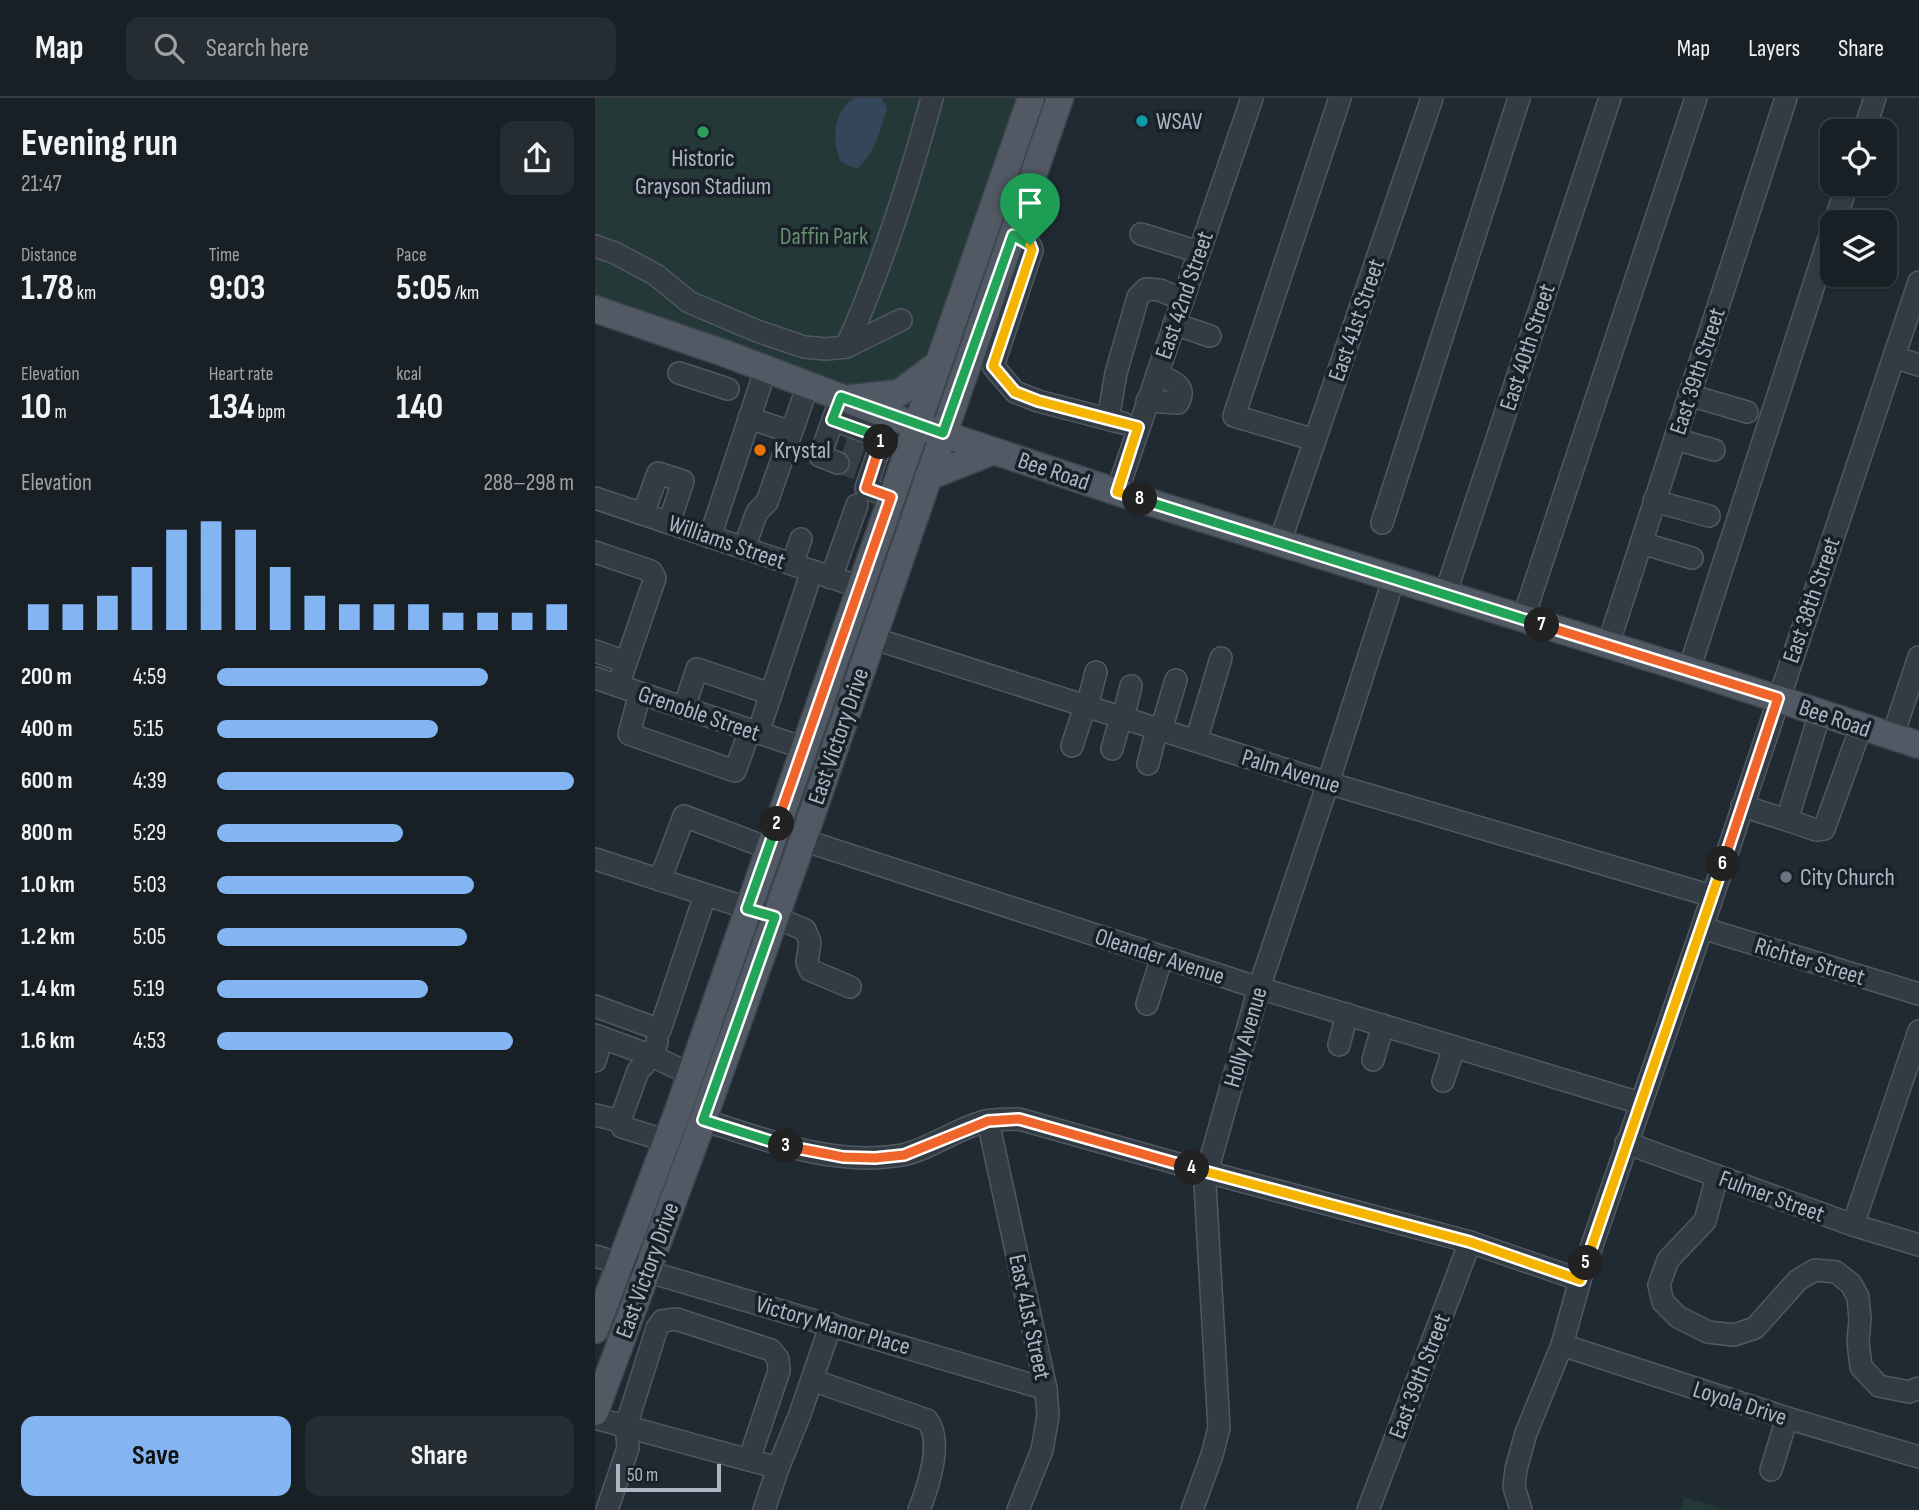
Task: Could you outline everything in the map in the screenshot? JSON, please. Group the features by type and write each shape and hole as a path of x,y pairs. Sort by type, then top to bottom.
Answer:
{"main road":[{"name":"East Victory Drive","path":"596,1327 608,1260 667,1141 1031,98"},
{"name":"East Victory Drive","path":"595,1412 803,840 943,433 982,357 1022,243 1060,98"},
{"name":"Bee Road","path":"595,309 766,368 808,385 839,405 943,433 1117,492 1778,698 1919,746"},
{"path":"839,405 899,393 938,364"},
{"path":"928,477 994,450"}],"street":[{"path":"846,347 863,309 916,157 932,98"},
{"name":"East 42nd Street","path":"1117,492 1252,98"},
{"path":"1315,440 1234,416 1340,98"},
{"name":"East 41st Street","path":"1280,542 1432,98"},
{"path":"1382,523 1397,469 1519,98"},
{"name":"East 40th Street","path":"1444,595 1610,98"},
{"path":"1523,620 1696,98"},
{"name":"East 39th Street","path":"1608,645 1786,98"},
{"path":"1868,119 1875,98"},
{"path":"1141,234 1199,252"},
{"path":"595,246 615,253 656,275 689,302 757,331 804,347 846,347 901,320"},
{"path":"1689,670 1820,266"},
{"name":"East 38th Street","path":"1521,1510 1514,1488 1515,1469 1525,1433 1562,1345 1580,1280 1626,1143 1702,928 1919,282"},
{"path":"1111,420 1109,414 1116,373 1138,297 1146,289 1160,290 1183,300"},
{"path":"1174,324 1210,336"},
{"path":"713,349 721,387 685,375 713,349"},
{"path":"982,357 1015,392 1038,401 1138,427"},
{"path":"1894,357 1919,365"},
{"path":"710,537 766,368"},
{"path":"1147,401 1178,402 1181,396 1182,390 1178,384 1157,374"},
{"path":"744,548 757,512 767,502 808,385"},
{"path":"1689,395 1747,412"},
{"path":"839,405 883,438 856,457"},
{"path":"839,405 866,488 891,497"},
{"path":"749,418 791,432"},
{"path":"1675,439 1714,450"},
{"path":"856,457 904,463"},
{"path":"643,514 658,473 683,481 669,523"},
{"path":"722,501 757,512"},
{"name":"Williams Street","path":"596,503 643,514 860,587"},
{"path":"640,693 629,734 735,771 771,694 812,571 857,505"},
{"path":"1653,505 1707,520"},
{"path":"801,539 812,571"},
{"path":"1641,543 1692,558"},
{"path":"595,552 651,571 655,578 618,686"},
{"name":"Holly Avenue","path":"1192,1510 1219,1428 1205,1184 1207,1172 1259,988 1394,578"},
{"name":"Palm Avenue","path":"872,638 1328,783 1712,896"},
{"path":"595,652 626,662"},
{"path":"1892,738 1919,657"},
{"path":"1196,741 1221,658"},
{"path":"684,708 698,669 771,694"},
{"path":"1072,746 1097,672"},
{"name":"Grenoble Street","path":"595,678 804,748"},
{"path":"1148,764 1176,680"},
{"path":"1112,749 1131,686"},
{"path":"1787,820 1821,713"},
{"path":"1742,806 1816,830 1824,829 1861,727"},
{"path":"660,880 684,816 768,848"},
{"name":"Oleander Avenue","path":"803,840 1259,988 1640,1102"},
{"path":"596,865 660,880 775,917 805,930 810,942 807,962 810,970 850,987"},
{"path":"667,1141 622,1127 620,1121 638,1070 652,1056 705,895"},
{"name":"Richter Street","path":"1702,928 1919,994"},
{"path":"1147,1004 1162,957"},
{"path":"595,1006 660,1030"},
{"path":"1339,1045 1347,1014"},
{"path":"1373,1060 1383,1025"},
{"path":"1853,1225 1919,1031"},
{"path":"595,1061 599,1036 690,1074"},
{"path":"1443,1081 1454,1047"},
{"path":"595,1115 620,1121"},
{"path":"703,1120 778,1144 843,1157 875,1158 904,1155 988,1121 1019,1119 1470,1242 1580,1280"},
{"name":"East 41st Street","path":"988,1121 1046,1389 1048,1416 1042,1450 1018,1510"},
{"name":"Fulmer Street","path":"1626,1143 1853,1225 1919,1245"},
{"path":"1717,1176 1705,1221 1668,1260 1659,1285 1663,1302 1670,1310 1708,1332 1734,1335 1755,1328 1798,1280 1815,1270 1836,1272 1851,1284 1859,1297 1858,1342 1861,1367 1879,1386 1909,1392 1919,1388"},
{"name":"East 39th Street","path":"1368,1510 1470,1242"},
{"name":"Victory Manor Place","path":"608,1260 1046,1389"},
{"path":"607,1510 628,1448 626,1426 657,1328 663,1321 676,1319 767,1349 777,1356 779,1371 749,1460"},
{"path":"764,1510 831,1324"},
{"name":"Loyola Drive","path":"1562,1345 1787,1418 1919,1457"},
{"path":"811,1380 927,1420 933,1428 935,1440 930,1481 919,1510"},
{"path":"595,1418 778,1468"},
{"path":"1771,1470 1787,1418"}],"green space":[{"name":"Daffin Park","path":"595,98 1020,98 928,358 885,393 820,384 595,300"},
{"path":"1684,1497 1727,1510 1681,1510"}],"water":[{"path":"854,98 882,98 887,109 873,149 857,169 841,162 835,136 842,111"}],"tunnel":[{"path":"844,447 863,453"},
{"path":"838,463 857,469"}],"place":[{"name":"WSAV","path":"1142,121"},
{"name":"Historic Grayson Stadium","path":"703,132"},
{"name":"Krystal","path":"760,450"},
{"name":"City Church","path":"1786,877"}],"route":[{"path":"1013,235 1030,245 1032,250 993,366 1015,392 1038,401 1138,427 1117,492 1778,698 1702,928 1580,1280 1470,1242 1019,1119 988,1121 904,1155 875,1158 843,1157 778,1144 703,1120 775,917 747,909 891,497 866,488 883,438 832,420 841,397 943,433 1013,235"}]}
